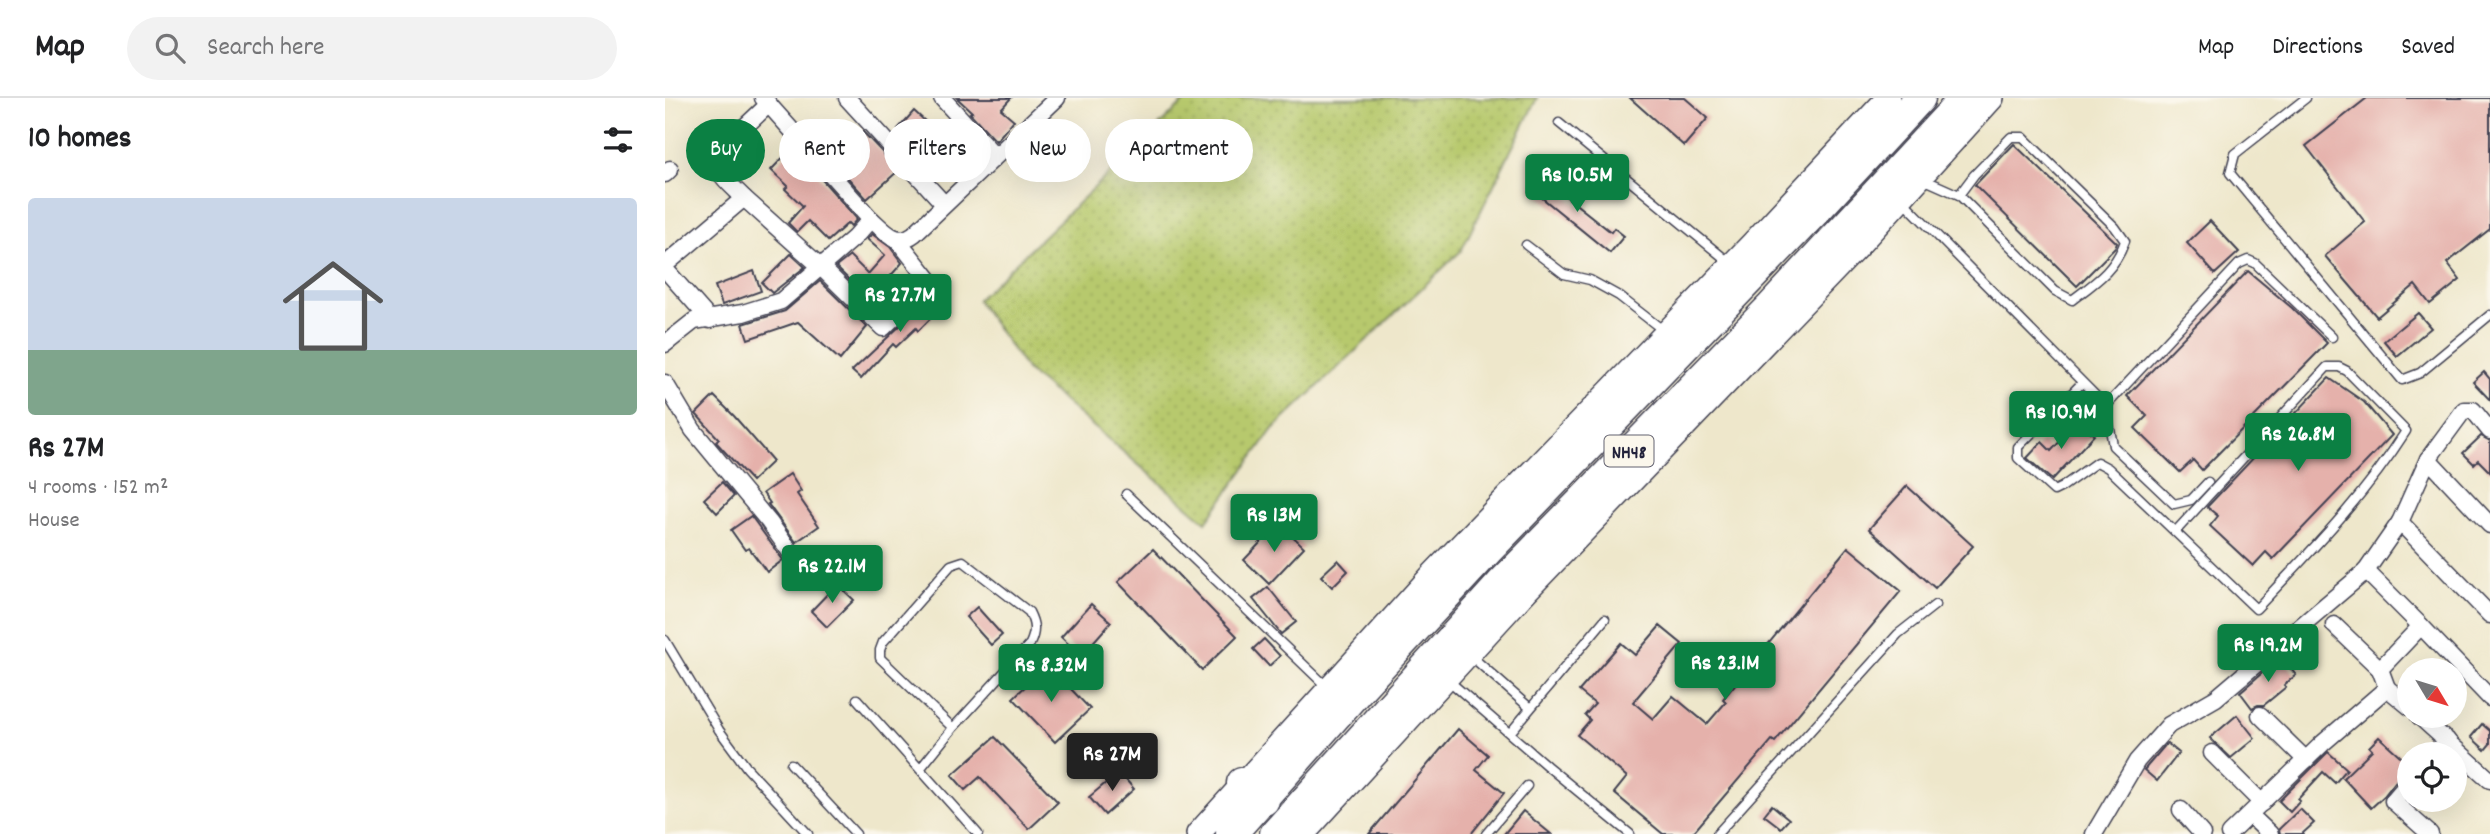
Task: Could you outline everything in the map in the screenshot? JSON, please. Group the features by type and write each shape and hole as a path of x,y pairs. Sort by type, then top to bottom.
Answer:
{"highway":[{"name":"NH48","path":"1232,833 1253,791 1362,686 1488,550 1920,98"},
{"name":"NH48","path":"1293,826 1501,584 1771,307 1965,98"},
{"path":"1742,255 1848,176"}],"street":[{"path":"847,98 944,204"},
{"path":"942,98 995,156"},
{"path":"897,239 909,238 1056,98"},
{"path":"1198,834 1253,791 1329,688 1516,486 1742,255 1888,98"},
{"path":"1293,826 1446,678 1921,178 1992,98"},
{"path":"766,101 871,219 897,239 930,282 883,328 821,267 744,198 716,168 720,150 766,101"},
{"path":"710,320 665,267 744,198"},
{"path":"665,344 694,321 743,313 781,301 854,238 871,219"},
{"path":"665,383 693,430 769,522 804,571"},
{"path":"2094,834 2137,761 2169,724 2216,698 2366,571 2400,522 2428,459 2464,410 2473,410 2490,431"},
{"path":"2428,459 2490,525"},
{"path":"2400,522 2490,615"},
{"path":"2366,571 2490,698"},
{"path":"2334,625 2380,669 2387,688 2397,697"},
{"path":"2380,669 2421,626"},
{"path":"2229,834 2387,688"},
{"path":"2260,715 2306,760"},
{"path":"2433,728 2490,780"},
{"path":"2212,753 2256,809 2270,834"},
{"path":"2181,810 2202,834"},
{"path":"2405,812 2430,834"}],"lane":[{"path":"2306,98 2235,154 2230,173 2402,380 2420,373 2490,315"},
{"path":"1559,123 1742,255"},
{"path":"1921,178 1959,195 2056,291 2072,300 2098,281 2119,258 2125,241 2115,227 2023,137 2011,137 1973,175 1959,195"},
{"path":"1901,199 2106,406 2113,446 2174,504 2191,500 2208,482"},
{"path":"1526,245 1564,274 1590,280 1619,296 1666,333"},
{"path":"2106,406 2239,264 2248,260 2255,263 2332,337"},
{"path":"2082,383 2018,447 2018,458 2054,491 2097,462 2108,468 2175,532 2256,609 2340,520 2386,461 2406,430 2347,371 2339,367 2327,368 2175,532"},
{"path":"1126,494 1329,688"},
{"path":"920,769 1030,644 1035,634 1034,622 1029,612 963,561 951,565 883,642 880,650 880,658 953,729"},
{"path":"1717,834 1898,634 1935,606"},
{"path":"1510,733 1605,619"},
{"path":"665,640 719,730 747,768 808,834"},
{"path":"1468,654 1530,708"},
{"path":"1446,678 1630,834"},
{"path":"856,699 978,834"},
{"path":"791,764 856,834"},
{"path":"1486,834 1527,786"}],"green space":[{"path":"1188,98 1537,98 1461,251 1273,429 1206,522 1027,370 977,300 1105,177 1105,182 1253,182 1253,119 1166,119"}],"building":[{"path":"957,98 1011,98 1001,109 1013,119 1005,119 1005,130 996,141 991,136 991,119 976,119 970,113 972,112"},
{"path":"1630,98 1685,98 1708,118 1684,146"},
{"path":"2367,98 2490,98 2490,229 2447,263 2460,280 2430,304 2415,285 2377,317 2325,256 2365,222 2306,146"},
{"path":"914,111 923,119 907,119"},
{"path":"870,139 884,154 886,182 867,199 852,182 870,182"},
{"path":"2014,144 2117,243 2077,286 1975,185"},
{"path":"779,162 779,178 771,170"},
{"path":"1548,175 1556,182 1553,186 1611,232 1614,228 1624,236 1610,253 1530,188 1539,177 1544,181"},
{"path":"784,182 824,182 857,219 851,226 848,223 828,241 808,221 797,232 788,223 803,206 785,189 788,186"},
{"path":"2210,221 2239,252 2215,274 2187,243"},
{"path":"872,234 890,247 902,263 887,280 903,294 882,312 836,267 850,256 868,274 885,255 867,239"},
{"path":"791,254 805,267 772,293 762,283"},
{"path":"754,271 761,291 722,305 715,286"},
{"path":"2248,271 2292,308 2327,343 2202,470 2193,460 2180,472 2135,428 2147,416 2127,396"},
{"path":"820,281 867,327 840,360 798,322 748,339 743,324 785,311"},
{"path":"935,293 943,299 929,316 931,318 918,331 916,328 896,347 893,344 861,379 852,371"},
{"path":"2418,313 2431,328 2397,356 2384,341"},
{"path":"2484,372 2490,379 2490,400 2473,382"},
{"path":"2329,378 2364,402 2392,435 2273,559 2266,552 2253,566 2210,526 2218,516 2207,507"},
{"path":"714,396 773,461 752,481 716,442 719,439 696,414"},
{"path":"2079,421 2094,435 2052,480 2027,458 2042,442 2051,451"},
{"path":"2481,436 2490,441 2490,472 2478,460 2474,464 2463,453"},
{"path":"790,474 801,491 797,494 819,526 796,542 763,493"},
{"path":"722,482 734,496 717,513 704,499"},
{"path":"1907,486 1973,546 1935,588 1869,529"},
{"path":"751,516 783,560 767,572 749,548 745,550 731,530"},
{"path":"1279,523 1304,547 1269,584 1244,560"},
{"path":"1848,547 1901,591 1775,742 1772,740 1692,834 1663,834 1614,793 1627,777 1577,735 1590,720 1585,715 1595,704 1579,691 1621,643 1635,655 1660,626 1682,644 1633,702 1653,719 1673,696 1707,724 1726,702 1723,699"},
{"path":"1153,549 1237,636 1202,670 1118,582"},
{"path":"1338,560 1348,571 1332,587 1321,576"},
{"path":"837,584 854,600 827,627 811,611"},
{"path":"1268,587 1296,622 1281,634 1253,599"},
{"path":"1091,604 1111,622 1081,656 1061,637"},
{"path":"977,607 1002,635 991,645 966,617"},
{"path":"1264,639 1280,656 1269,666 1253,649"},
{"path":"2281,657 2296,675 2264,705 2252,708 2240,692"},
{"path":"1048,665 1090,709 1055,742 1013,698"},
{"path":"2237,715 2255,738 2231,758 2210,738"},
{"path":"2482,724 2490,731 2490,744 2485,750 2471,737"},
{"path":"1458,729 1488,755 1476,770 1504,793 1471,834 1369,834"},
{"path":"995,737 1058,802 1029,829 980,777 965,790 952,775"},
{"path":"2379,737 2397,753 2397,779 2371,808 2343,778 2372,750 2369,747"},
{"path":"2167,743 2179,753 2157,781 2144,770"},
{"path":"2328,752 2347,769 2335,783 2323,772 2298,799 2300,801 2290,812 2279,801"},
{"path":"1119,772 1134,789 1105,815 1089,797"},
{"path":"1772,805 1789,819 1781,828 1764,815"},
{"path":"2300,809 2314,823 2302,834 2280,834 2279,829"},
{"path":"1523,811 1551,834 1504,834"}]}
